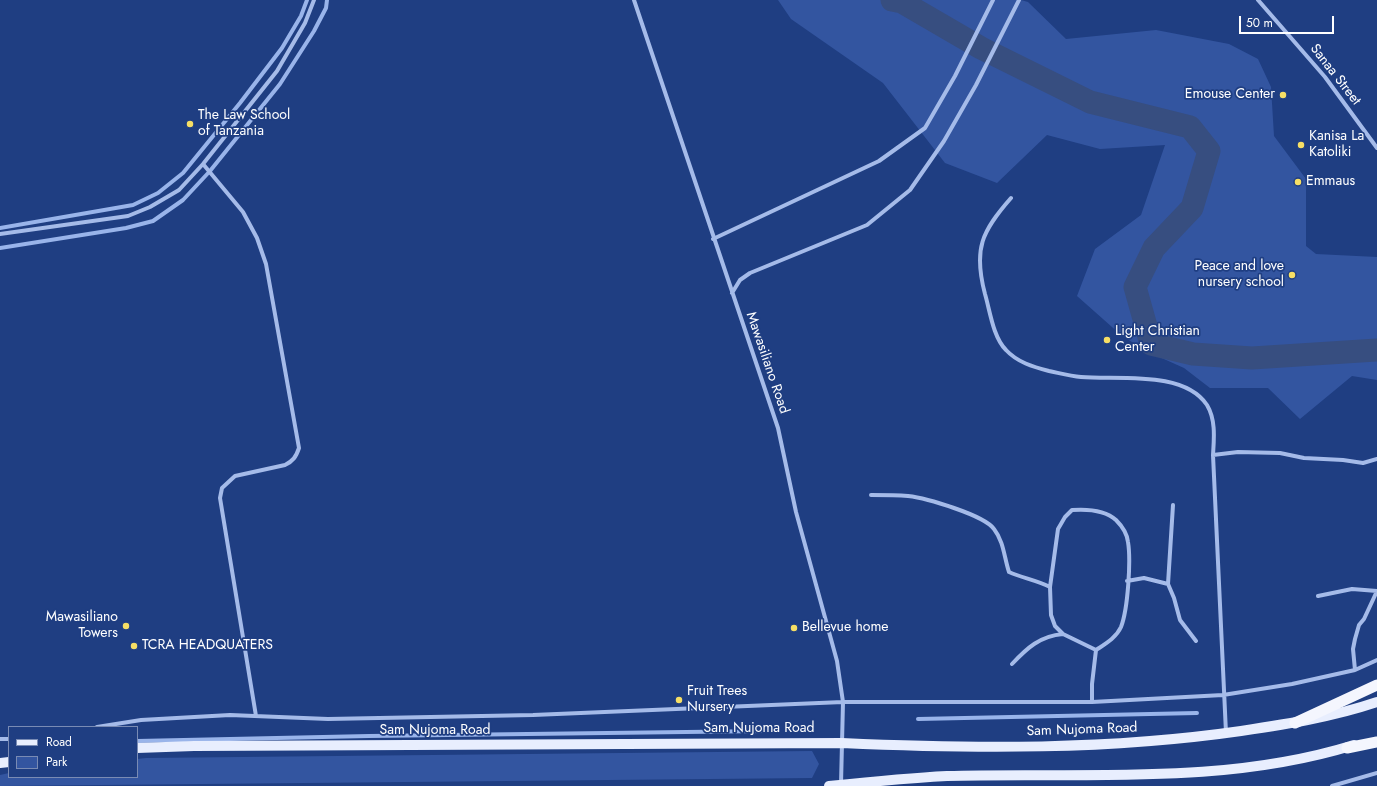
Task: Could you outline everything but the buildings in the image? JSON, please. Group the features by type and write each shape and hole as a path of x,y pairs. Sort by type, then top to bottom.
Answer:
{"highway":[{"path":"1295,723 1377,685"},
{"path":"1347,748 1377,742"}],"main road":[{"name":"Sam Nujoma Road","path":"138,748 194,746 842,743 939,747 1100,745 1185,738 1295,723 1346,712 1377,702"},
{"path":"829,786 946,776 1130,775 1231,770 1282,762 1347,748 1377,738"}],"street":[{"path":"0,234 128,216 150,208 179,190 203,164 277,71 305,23 314,0"},
{"name":"Mawasiliano Road","path":"634,0 713,239 778,428 796,512 837,661 842,702 841,785"},
{"path":"713,239 879,161 925,128 955,76 993,0"},
{"path":"732,293 740,280 750,273 868,226 910,190 944,141 976,85 1019,0"},
{"name":"Sanaa Street","path":"1258,0 1326,77 1377,148"},
{"path":"203,164 243,212 257,238 266,264 299,448 297,455 292,462 285,465 235,476 226,482 222,488 220,498 256,716"},
{"path":"1011,198 995,216 980,244 980,274 998,338 1005,350 1022,363 1044,370 1079,377 1159,380 1189,390 1199,397 1207,406 1215,429 1213,455 1226,733"},
{"path":"1213,455 1238,452 1280,453 1304,458 1343,460 1363,464 1377,459"},
{"path":"871,495 909,496 928,500 980,518 993,527 999,537 1009,572 1018,576 1037,580 1050,587"},
{"path":"1173,505 1168,584 1174,598 1180,620 1196,641"},
{"path":"1092,702 1092,684 1096,650 1108,642 1120,628 1126,602 1129,554 1128,540 1124,529 1115,519 1089,509 1072,510 1058,529 1050,587 1052,621 1063,634 1096,650"},
{"path":"1128,581 1144,578 1168,584"},
{"path":"1318,596 1352,589 1377,591 1360,625 1355,639 1353,649 1355,670"},
{"path":"1012,664 1023,652 1042,638 1063,634"},
{"path":"103,726 141,720 230,715 328,719 533,715 842,702 1092,702 1224,695 1292,684 1355,670 1377,660"},
{"path":"1332,786 1377,773"}],"green space":[{"path":"778,0 1021,0 1028,2 1066,39 1156,30 1229,44 1258,59 1271,87 1274,136 1306,179 1306,246 1316,254 1377,257 1377,380 1352,376 1300,419 1268,388 1210,388 1184,368 1146,351 1121,335 1077,296 1095,249 1141,215 1165,145 1100,149 1047,135 997,183 945,163 883,83 791,19"},
{"path":"812,751 819,764 812,778 0,786 0,775 8,773 8,778 138,778 138,759"}],"waterway":[{"path":"0,228 133,205 158,193 183,173 240,103 282,48 301,16 307,0"},
{"path":"0,248 126,228 153,221 183,200 210,171 280,84 314,31 326,8 327,0"},
{"path":"892,0 902,2 981,48 1090,102 1190,127 1209,151 1192,208 1154,248 1135,287 1151,344 1193,354 1252,358 1377,350"},
{"path":"918,719 1197,713"},
{"path":"138,741 369,736 765,731"}],"place":[{"name":"Emouse Center","path":"1283,95"},
{"name":"The Law School of Tanzania","path":"190,124"},
{"name":"Kanisa La Katoliki","path":"1301,145"},
{"name":"Emmaus","path":"1298,182"},
{"name":"Peace and love nursery school","path":"1292,275"},
{"name":"Light Christian Center","path":"1107,340"},
{"name":"Mawasiliano Towers","path":"126,626"},
{"name":"Bellevue home","path":"794,628"},
{"name":"TCRA HEADQUATERS","path":"134,646"},
{"name":"Fruit Trees Nursery","path":"679,700"}]}
